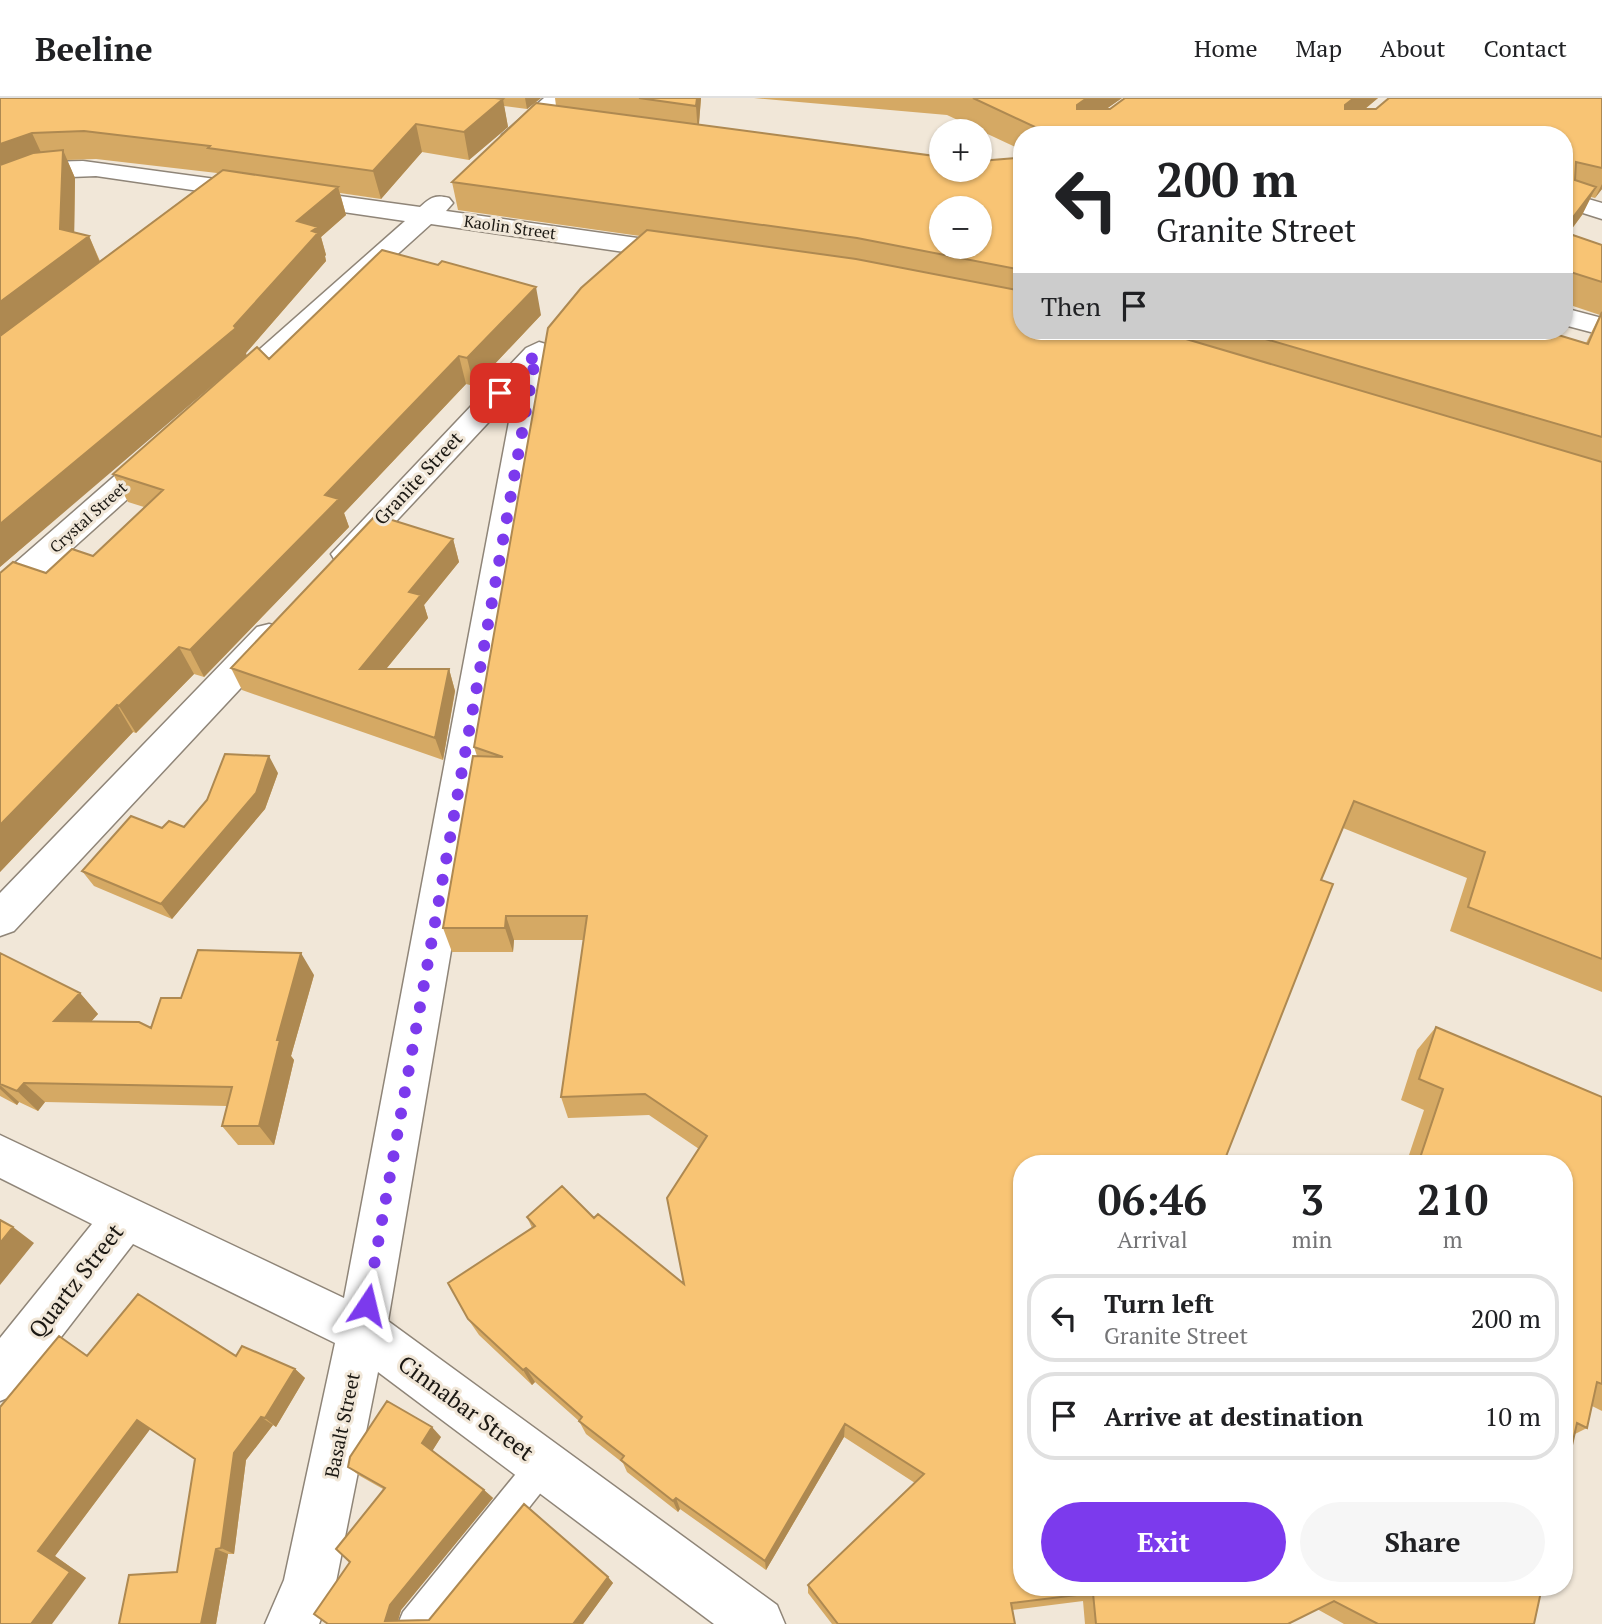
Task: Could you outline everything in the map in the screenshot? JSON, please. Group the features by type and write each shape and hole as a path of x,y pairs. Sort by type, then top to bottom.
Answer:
{"street":[{"path":"494,155 558,98"},
{"path":"505,117 559,125"},
{"name":"Kaolin Street","path":"0,189 32,172 69,167 427,215 619,255 708,256"},
{"path":"198,206 220,188"},
{"path":"208,410 456,190"},
{"path":"1573,202 1602,211"},
{"path":"1573,319 1602,327"},
{"name":"Granite Street","path":"325,576 545,344"},
{"name":"Basalt Street","path":"292,1624 310,1582 362,1331 545,344"},
{"name":"Crystal Street","path":"0,595 177,438"},
{"path":"0,919 288,616"},
{"name":"Cinnabar Street","path":"0,1156 362,1331 758,1624"},
{"name":"Quartz Street","path":"0,1377 126,1217"}],"lane":[{"path":"415,1624 542,1465"}],"building":[{"path":"0,98 503,99 464,132 416,124 373,171 208,148 210,146 84,131 32,133 0,144"},
{"path":"639,98 697,98 696,106"},
{"path":"973,98 1087,98 1077,105 1077,109 1110,109 1125,98 1354,98 1345,105 1345,109 1376,109 1389,98 1602,98 1602,168 1576,162 1575,180 1596,187 1573,217 1573,126 1033,126"},
{"path":"536,103 929,155 929,182 992,182 992,160 1013,158 1013,268 965,259 992,259 992,196 929,196 929,252 857,238 452,182"},
{"path":"63,150 60,229 89,236 0,302 0,165 33,153"},
{"path":"223,170 338,187 297,221 318,227 312,231 318,233 234,326 236,328 0,524 0,336"},
{"path":"647,230 856,259 1013,289 1013,340 1189,340 1602,462 1602,959 1468,907 1485,852 1354,801 1321,880 1333,884 1227,1155 1013,1155 1013,1596 1068,1596 1011,1603 1015,1624 838,1624 808,1585 924,1474 845,1424 765,1561 676,1498 673,1501 621,1460 624,1456 579,1421 582,1417 526,1368 523,1370 468,1319 448,1283 535,1226 527,1217 562,1186 594,1218 598,1214 684,1284 667,1198 707,1136 645,1094 561,1097 587,916 506,916 505,928 443,928 473,756 503,757 474,747 548,328 581,288"},
{"path":"1573,235 1602,245 1602,282 1573,273"},
{"path":"382,250 438,265 442,261 536,287 467,358 459,356 325,495 339,499 190,650 179,647 117,705 0,825 0,573 13,562 46,573 72,549 93,556 163,490 113,474 257,347 269,359"},
{"path":"1602,312 1602,437 1269,340 1573,339 1588,344"},
{"path":"376,515 453,539 409,592 421,595 360,669 449,669 435,738 231,668"},
{"path":"225,754 269,756 256,793 161,904 82,871 131,816 162,828 169,821 184,827 207,800"},
{"path":"198,950 301,953 277,1040 280,1040 259,1126 222,1126 232,1087 24,1083 17,1091 0,1084 0,953 80,993 54,1021 139,1022 151,1028 161,998 181,998"},
{"path":"1436,1027 1602,1097 1602,1384 1597,1382 1587,1428 1577,1423 1573,1441 1573,1155 1421,1155 1443,1089 1419,1079"},
{"path":"0,1220 13,1227 0,1243"},
{"path":"138,1294 236,1356 242,1346 295,1369 265,1418 261,1417 234,1453 221,1548 216,1549 201,1624 119,1624 129,1575 177,1572 195,1459 137,1420 38,1551 70,1572 31,1624 0,1624 0,1407 59,1336 87,1356"},
{"path":"387,1401 432,1427 422,1443 484,1490 390,1605 385,1621 429,1620 524,1504 608,1577 573,1624 328,1624 314,1614 350,1562 336,1549 385,1488 348,1467 350,1457"},
{"path":"1093,1596 1540,1596 1534,1624 1378,1624 1334,1601 1288,1624 1096,1624"}],"route":[{"path":"367,1305 536,354 500,393"}]}
